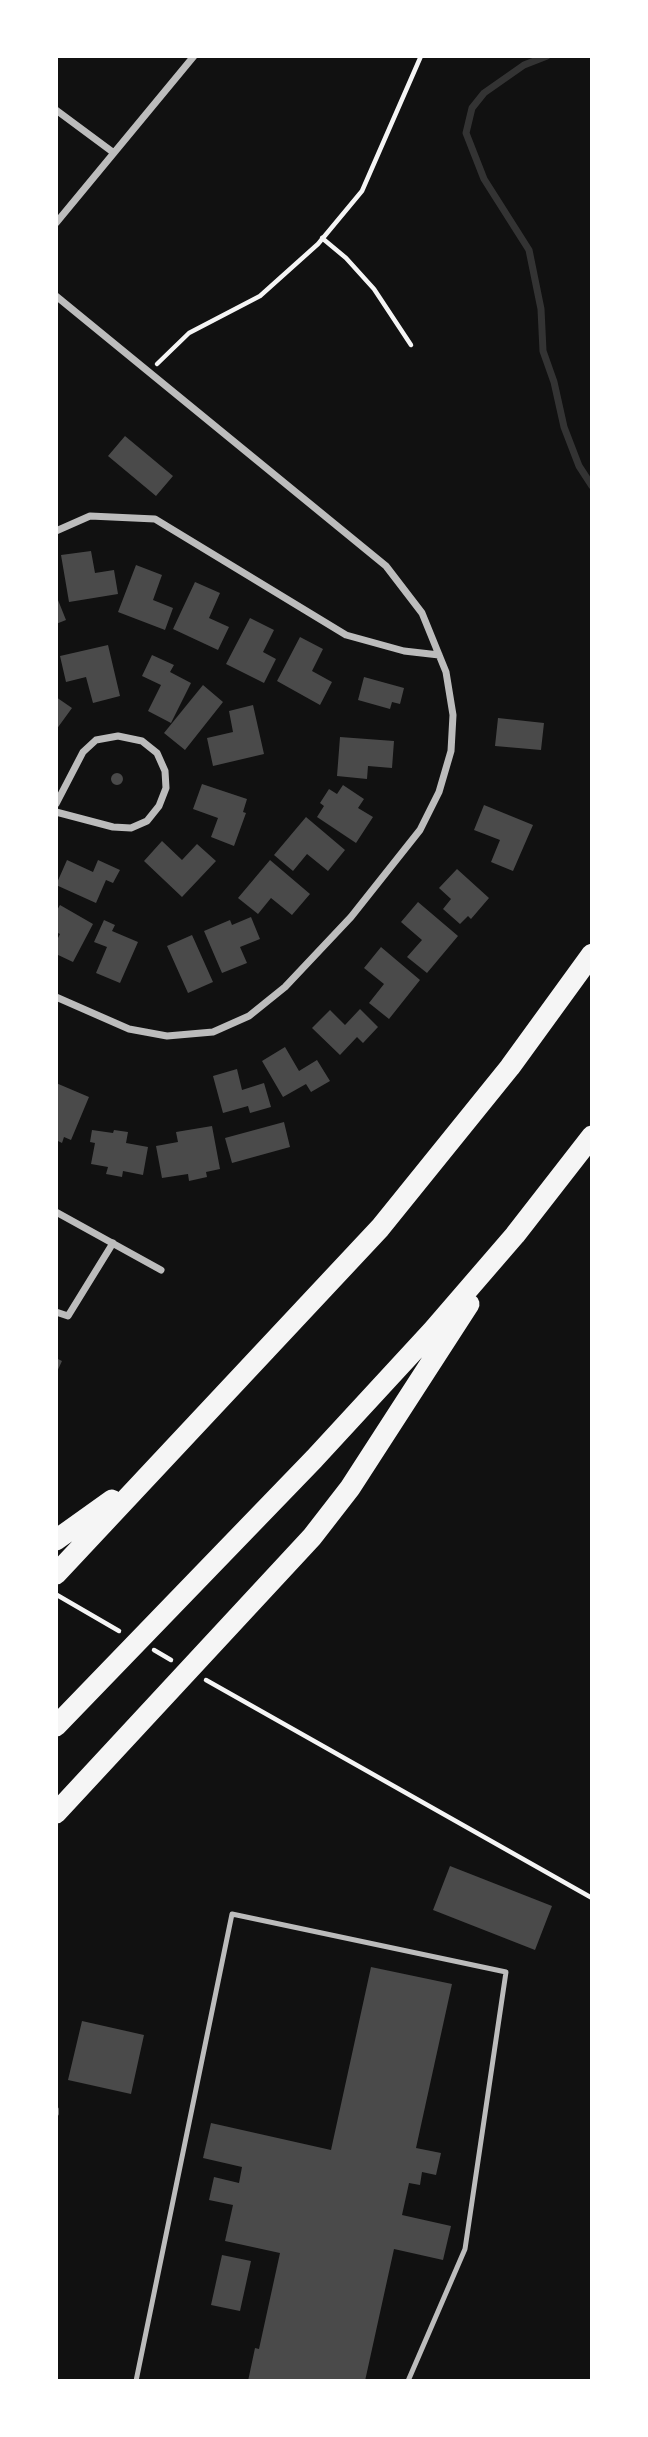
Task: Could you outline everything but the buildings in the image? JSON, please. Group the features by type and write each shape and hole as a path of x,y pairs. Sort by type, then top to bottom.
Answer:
{"highway":[{"path":"56,1574 95,1522 166,1458 380,1228 510,1067 592,954"},
{"path":"63,1718 199,1579 424,1340 514,1235 592,1136"},
{"path":"56,1814 312,1537 350,1488 514,1235"},
{"path":"56,1540 95,1522"}],"street":[{"path":"56,223 194,56"},
{"path":"56,110 114,153"},
{"path":"56,296 386,566 422,613 446,672 453,715 451,751 439,792 420,830 351,917 285,988 249,1016 213,1032 167,1036 129,1029 56,997"},
{"path":"56,531 90,516 155,519 346,635 404,652 439,655"},
{"path":"56,804 83,752 96,740 118,736 142,741 157,753 165,771 166,788 159,806 147,821 131,828 113,827 56,812"},
{"path":"56,1212 161,1270"},
{"path":"56,1312 68,1316 113,1243"}],"lane":[{"path":"136,2381 232,1914 506,1972 465,2249 408,2381"}],"path":[{"path":"149,372 189,333 260,296 323,239 362,191 421,56"},
{"path":"323,239 346,258 374,289 411,345"},
{"path":"56,1595 129,1636"},
{"path":"153,1650 178,1664"},
{"path":"202,1677 592,1898"}],"waterway":[{"path":"547,56 524,65 484,93 472,108 466,133 484,179 529,250 541,309 543,351 554,382 564,427 579,466 592,486"}]}
